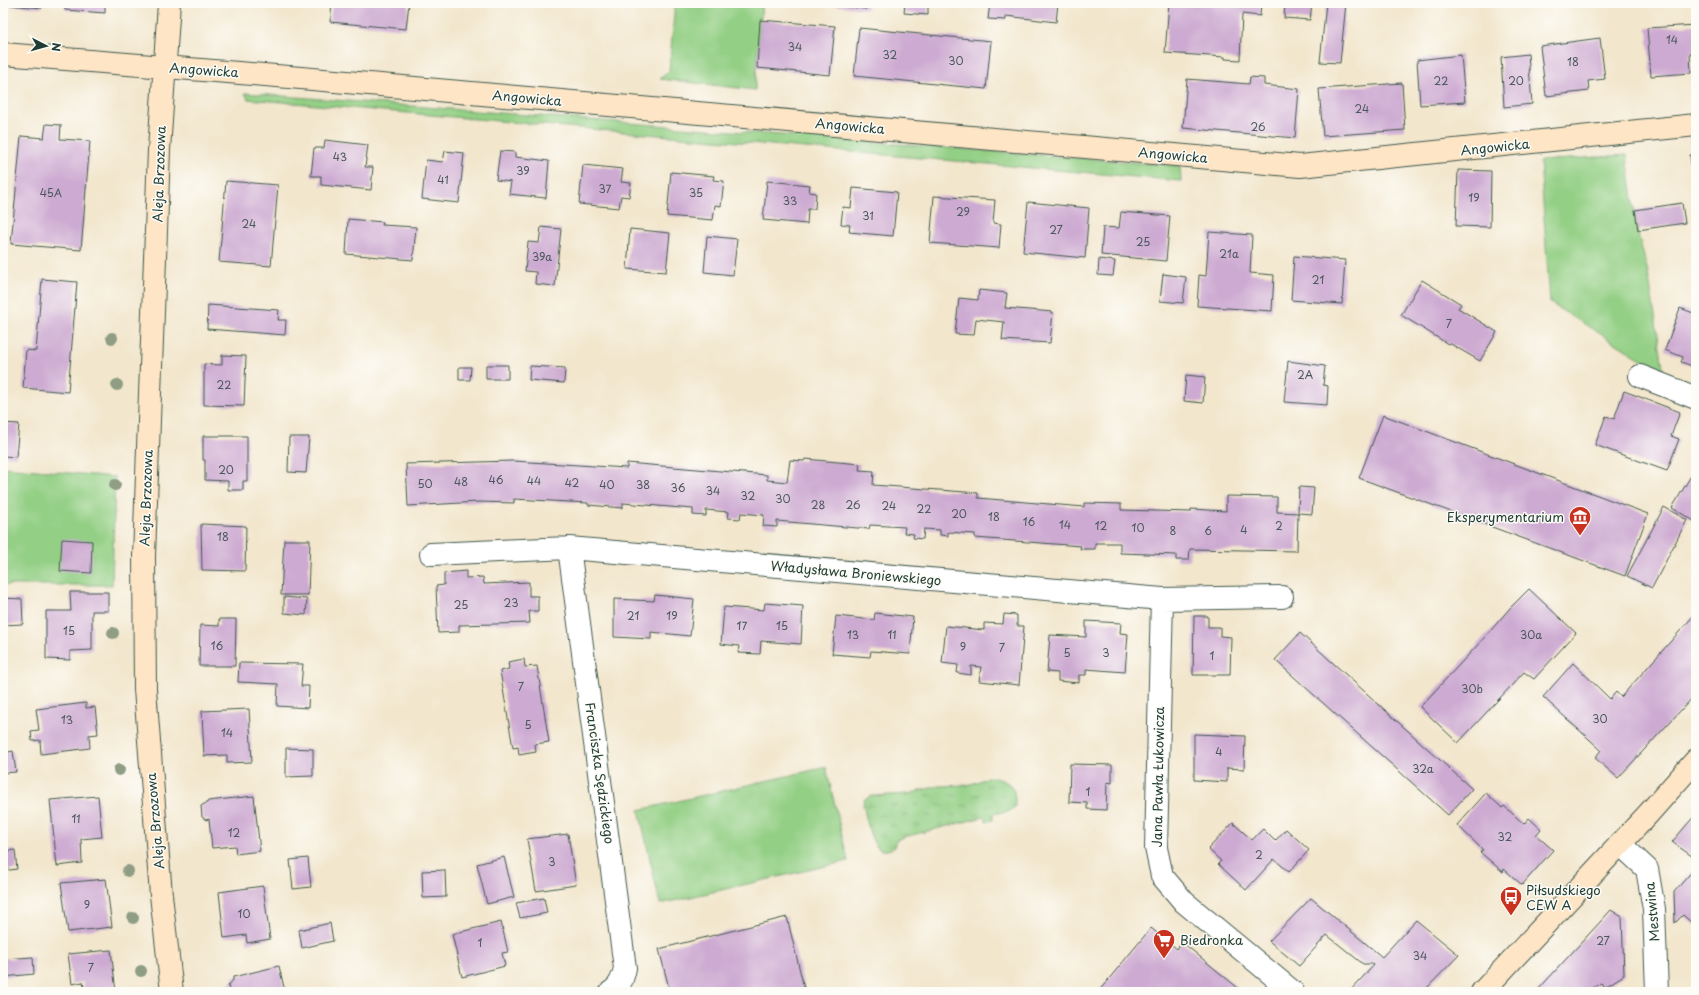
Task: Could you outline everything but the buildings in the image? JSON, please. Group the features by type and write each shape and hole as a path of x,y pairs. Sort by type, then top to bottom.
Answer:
{"street":[{"name":"Aleja Brzozowa","path":"169,3 159,150 144,556 144,690 172,992"},
{"name":"Angowicka","path":"3,54 301,78 1300,166 1696,125"},
{"path":"1640,376 1696,398"},
{"name":"Władysława Broniewskiego","path":"431,554 569,548 1162,599 1282,598"},
{"name":"Franciszka Sędzickiego","path":"569,548 626,968 622,980 615,990 611,992"},
{"name":"Jana Pawła Łukowicza","path":"1162,599 1156,848 1162,876 1184,902 1293,992"},
{"path":"1482,992 1696,760"},
{"name":"Mestwina","path":"1620,844 1647,869 1654,910 1656,992"}],"green space":[{"path":"675,3 762,3 755,90 660,79 669,71"},
{"path":"245,93 1180,166 1181,181 248,99"},
{"path":"1627,155 1637,230 1648,272 1664,373 1550,303 1540,161"},
{"path":"3,467 115,477 112,585 3,585"},
{"path":"826,767 848,861 660,904 639,810"},
{"path":"990,777 1007,782 1013,789 1015,807 1010,811 993,814 993,820 986,821 984,817 904,837 896,840 894,848 888,850 878,848 874,843 863,804 864,800 871,796 908,794 938,786 968,785"}],"place":[{"name":"Eksperymentarium","path":"1580,536"},
{"name":"Piłsudskiego CEW A","path":"1511,916"},
{"name":"Biedronka","path":"1164,960"}]}
